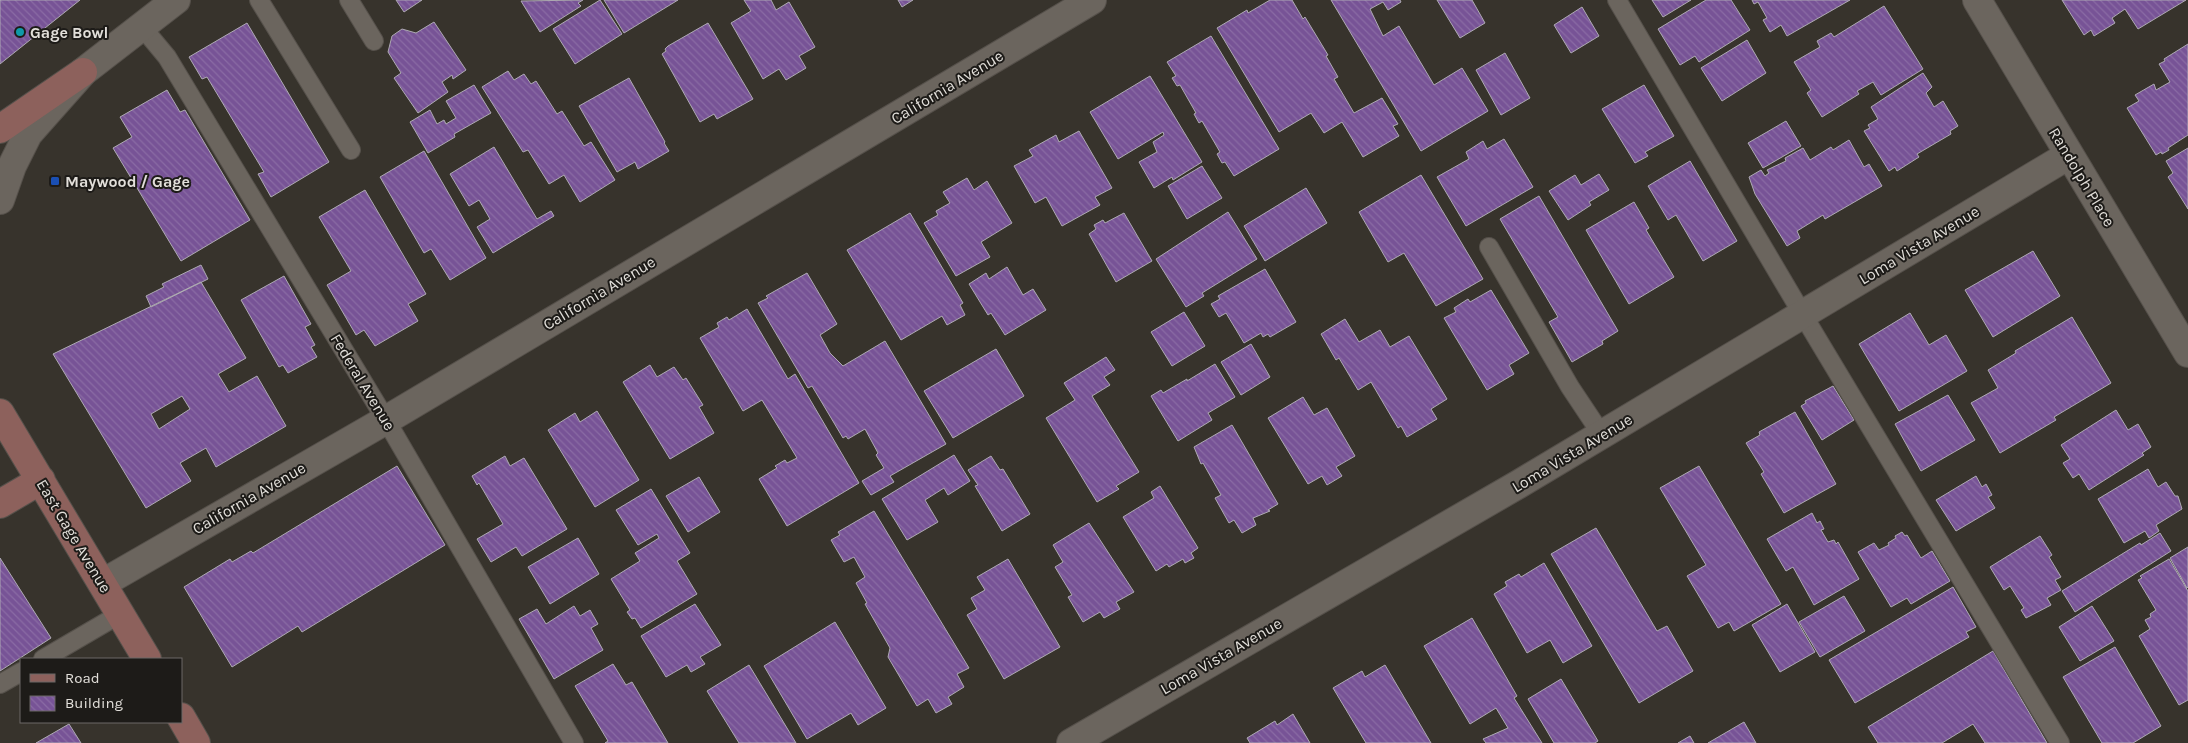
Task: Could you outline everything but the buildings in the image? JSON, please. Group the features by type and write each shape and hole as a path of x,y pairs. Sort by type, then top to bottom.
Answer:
{"main road":[{"path":"0,129 83,72"},
{"name":"East Gage Avenue","path":"0,413 146,658"},
{"path":"0,504 41,480"},
{"path":"182,719 196,743"}],"street":[{"path":"0,200 12,166 28,134 83,72 176,0"},
{"name":"California Avenue","path":"103,583 386,420 1092,0"},
{"name":"Randolph Place","path":"1978,0 2068,155 2188,353"},
{"name":"Loma Vista Avenue","path":"1071,743 1602,435 2068,155"}],"lane":[{"path":"259,0 352,150"},
{"path":"349,0 374,41"},
{"path":"1617,0 1803,315 2060,743"},
{"name":"Federal Avenue","path":"142,27 167,57 386,420 574,743"},
{"path":"1489,247 1570,386 1602,435"},
{"path":"45,658 120,614"},
{"path":"0,684 20,673"}],"place":[{"name":"Gage Bowl","path":"20,32"},
{"name":"Maywood / Gage","path":"55,181"}]}
